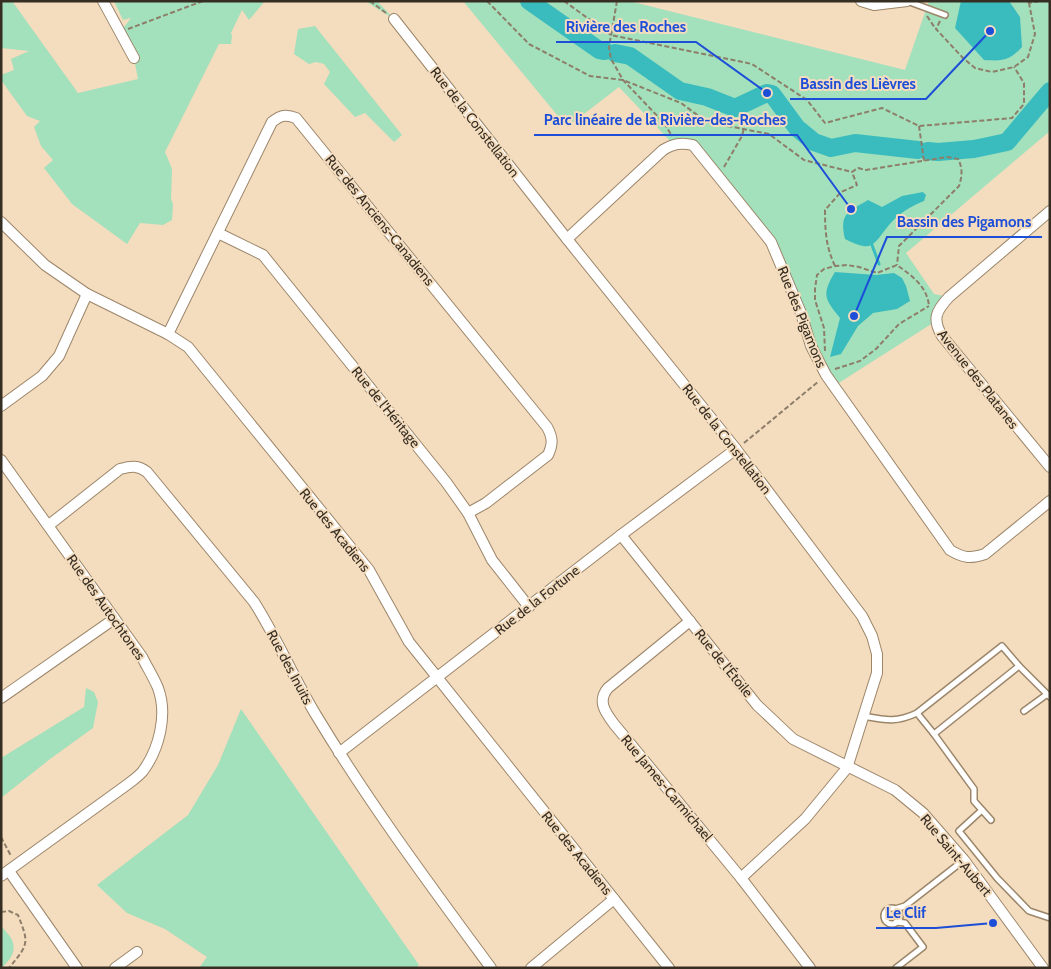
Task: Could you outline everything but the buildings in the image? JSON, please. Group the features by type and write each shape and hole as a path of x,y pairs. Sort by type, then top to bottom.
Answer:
{"street":[{"path":"103,1 134,58"},
{"path":"861,1 874,5 907,1"},
{"name":"Rue de la Constellation","path":"394,19 567,239 736,449 862,616 872,636 877,654 877,674 847,768 805,819 741,878"},
{"name":"Rue des Anciens-Canadiens","path":"168,334 272,122 279,117 288,115 296,118 552,436 552,446 548,456 486,503 468,513"},
{"path":"567,239 663,150 673,144 677,144"},
{"name":"Rue des Pigamons","path":"677,144 693,145 771,242 801,313 811,346 826,375 950,550 961,556 985,554 1050,501"},
{"name":"Avenue des Platanes","path":"1050,210 949,297 937,312 936,321 936,327 942,336 1050,468"},
{"name":"Rue des Acadiens","path":"1,222 45,265 87,294 168,334 188,347 369,570 409,642 436,678 669,968"},
{"name":"Rue de l'Héritage","path":"218,233 262,255 446,482 468,513 492,560 529,607"},
{"path":"1,406 42,376 59,356 87,294"},
{"name":"Rue de la Fortune","path":"339,753 736,449"},
{"name":"Rue des Autochtones","path":"1,460 142,657 158,690 162,714 160,734 154,751 142,771 128,784 5,873"},
{"name":"Rue des Inuits","path":"49,525 120,469 129,466 140,467 147,472 254,602 315,714 339,753 398,842 491,968"},
{"name":"Rue de l'Étoile","path":"622,535 757,705 793,739 847,768"},
{"path":"1,698 114,619"},
{"name":"Rue James-Carmichael","path":"690,621 608,688 603,695 603,704 614,724 741,878 810,968"},
{"name":"Rue Saint-Aubert","path":"847,768 895,790 923,813 964,860 1043,968"},
{"path":"5,873 77,968"},
{"path":"531,968 614,899"},
{"path":"115,968 137,952"}],"lane":[{"path":"907,1 943,15"},
{"path":"863,716 887,721 904,719 917,713 1002,646 1018,666 1048,696 1024,711"},
{"path":"934,734 1018,666"},
{"path":"917,713 974,789 974,801 991,820"},
{"path":"982,810 959,831 997,878 1029,911 1050,918"},
{"path":"896,968 923,947 905,923 888,923 884,915 888,909 905,906 964,860"},
{"path":"895,909 899,914 896,922"}],"path":[{"path":"121,31 203,1"},
{"path":"370,1 394,19"},
{"path":"487,1 529,44 590,76 623,80 681,103 707,122 769,134 804,160 852,172 858,168 866,170 947,157 958,159 961,164 962,176 959,186 899,246 897,266"},
{"path":"564,1 611,35 752,64 808,100 825,123 882,108 919,126 998,121 1012,118 1024,104 1024,83 1014,67"},
{"path":"617,1 609,47 611,59 623,80 664,123 677,144"},
{"path":"943,15 936,29 963,58 976,68 992,72 1014,67 1028,56 1036,34 1028,2 1039,1"},
{"path":"919,126 924,161"},
{"path":"718,176 742,136 744,128"},
{"path":"835,266 828,250 825,233 825,210 841,192 857,185 852,172"},
{"path":"819,362 824,356 825,342 824,328 815,300 814,288 818,275 824,268 835,266 859,267 877,273 897,266"},
{"path":"736,449 826,375 836,368 860,360 876,349 898,324 929,306 928,296 916,279 897,266"},
{"path":"1,837 12,859 5,873"},
{"path":"1,912 9,911 18,915 27,938 22,952 9,968"}],"green space":[{"path":"1,1 12,1 78,93 138,79 134,58 121,31 131,18 123,20 114,1 265,1 249,20 242,10 231,33 231,44 219,44 165,152 172,169 172,220 163,225 140,223 127,244 72,204 44,168 53,160 41,146 34,127 40,121 27,116 1,80 1,75 14,70 11,59 29,51 1,48"},
{"path":"365,1 377,1 394,19"},
{"path":"463,1 629,1 905,70 929,1 1050,1 1050,131 906,253 934,294 949,297 936,321 834,386 771,242 699,151 673,144 619,87 567,127"},
{"path":"315,26 402,135 394,142 365,113 355,117 324,84 330,72 324,64 316,62 309,64 294,54 298,29"},
{"path":"86,688 94,692 98,702 93,728 1,798 1,758 84,707"},
{"path":"241,709 419,965 416,968 199,968 207,957 165,929 127,913 97,885 188,815 218,765"},
{"path":"2,927 11,938 14,948 10,959 1,968"}],"water":[{"path":"961,1 1009,1 1020,17 1022,47 1009,58 984,60 955,28"},
{"path":"923,192 926,195 924,201 897,217 871,245 861,246 845,239 843,230 844,218 850,211 868,200 882,207 902,196"},
{"path":"835,272 876,275 894,273 902,278 910,301 897,309 873,313 858,326 841,354 830,357 840,318 828,301 826,292"}],"waterway":[{"path":"529,1 599,50 605,51"},
{"path":"615,53 630,56 680,91 707,97 735,108 767,93 772,94 797,128 814,142 831,148 855,143 918,150"},
{"path":"928,151 974,149 1007,142 1050,91"},
{"path":"872,245 879,264"}],"place":[{"name":"Bassin des Lièvres","path":"990,31"},
{"name":"Rivière des Roches","path":"767,93"},
{"name":"Parc linéaire de la Rivière-des-Roches","path":"851,209"},
{"name":"Bassin des Pigamons","path":"854,316"},
{"name":"Le Clif","path":"993,923"}]}
